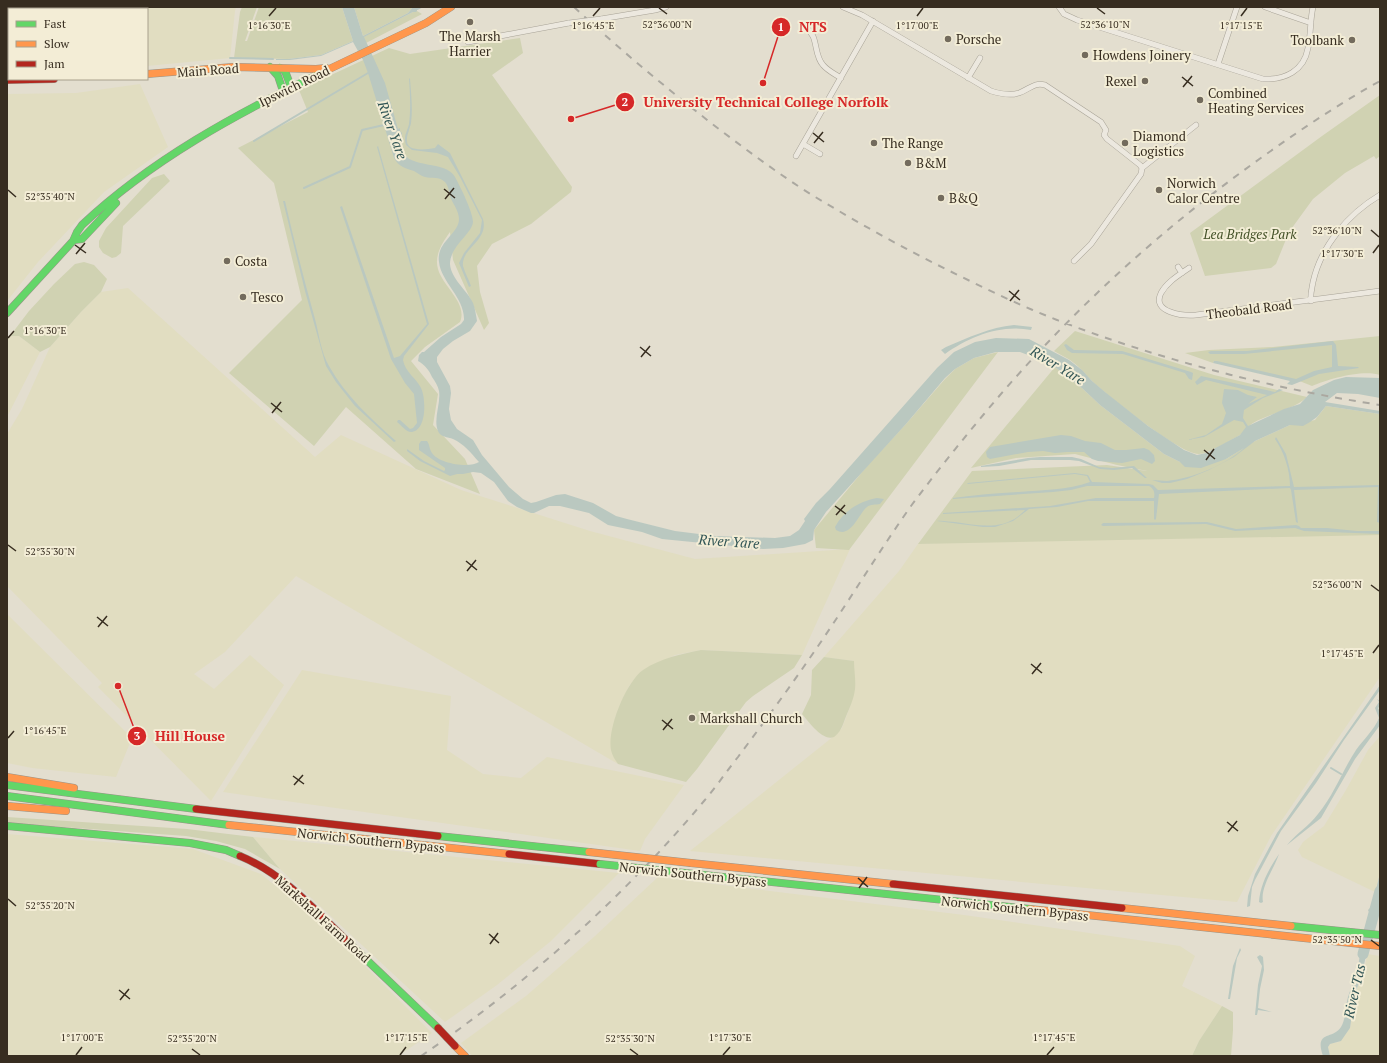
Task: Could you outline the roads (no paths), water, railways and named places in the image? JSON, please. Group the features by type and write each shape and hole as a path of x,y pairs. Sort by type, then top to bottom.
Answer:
{"main road":[{"name":"Ipswich Road","path":"7,313 46,268 74,240 82,239 142,175 217,125 291,87 426,23 451,7"},
{"name":"Main Road","path":"148,74 212,68 270,67 316,69 332,67"},
{"path":"270,67 278,76 283,91"},
{"path":"278,68 285,71 291,87"},
{"path":"7,777 254,817"},
{"name":"Norwich Southern Bypass","path":"7,786 254,817 1380,935"},
{"name":"Norwich Southern Bypass","path":"7,796 209,822 1380,946"},
{"path":"7,806 209,822"},
{"name":"Markshall Farm Road","path":"7,826 190,843 222,849 250,860 276,875 303,898 466,1056"}],"street":[{"path":"468,42 666,7"},
{"path":"843,7 873,21 991,91 1002,95 1018,93 1039,83 1046,85 1100,122 1106,130 1104,135 1107,139 1136,161 1142,168 1142,174 1091,244 1074,261"},
{"path":"852,7 862,15"},
{"path":"1059,7 1064,14 1072,18 1263,79 1278,79 1294,72 1300,66 1305,58 1308,48 1313,7"},
{"path":"1218,64 1237,7"},
{"path":"1265,7 1311,23"},
{"path":"796,156 873,21"},
{"path":"802,29 806,28 811,31 818,56 822,64 841,78"},
{"path":"968,78 980,58"},
{"path":"1142,168 1196,125"},
{"path":"803,144 820,154"},
{"path":"1310,301 1315,276 1321,258 1331,242 1344,225 1356,213 1380,195"},
{"path":"1178,267 1182,273"},
{"name":"Theobald Road","path":"1189,268 1166,286 1160,298 1163,307 1168,311 1177,314 1196,315 1380,291"}],"water":[{"name":"River Yare","path":"342,7 354,7 363,36 408,13 413,7 417,7 416,12 413,12 364,37 385,83 398,129 400,128 402,133 402,149 406,157 419,163 444,168 450,172 455,177 469,206 473,222 472,227 453,252 450,264 453,275 473,303 477,321 470,331 443,349 437,357 437,362 450,386 451,393 449,409 451,420 457,429 473,440 482,455 509,487 523,499 531,503 556,495 565,494 593,503 616,516 675,531 715,536 775,538 790,536 799,530 805,521 804,519 816,503 937,368 954,352 975,342 996,338 1029,339 1069,360 1105,392 1148,426 1184,450 1197,455 1206,453 1240,435 1246,427 1243,422 1234,420 1204,437 1187,440 1206,435 1222,424 1226,413 1222,403 1224,389 1238,390 1248,395 1257,397 1248,404 1267,395 1206,380 1197,385 1195,382 1201,376 1275,392 1279,389 1283,390 1263,398 1244,410 1243,418 1248,426 1284,409 1300,404 1313,390 1334,380 1346,377 1380,378 1380,398 1358,394 1337,393 1325,402 1380,411 1380,414 1326,406 1317,417 1303,426 1290,425 1255,441 1234,457 1219,465 1244,448 1226,459 1201,468 1185,467 1180,462 1164,454 1100,405 1083,389 1055,367 1020,352 996,352 974,358 955,369 945,378 906,424 826,512 814,530 813,540 805,544 783,548 763,549 662,539 642,532 608,525 589,513 560,506 549,506 531,513 508,501 494,482 481,473 473,472 450,476 420,461 407,451 407,449 424,461 444,471 445,468 419,450 419,444 421,441 427,441 431,452 440,460 461,465 479,462 461,443 442,436 439,433 436,422 439,389 428,370 418,361 419,355 422,352 461,324 464,320 461,304 444,276 439,262 441,249 458,224 459,216 447,186 443,180 424,177 414,171 402,167 394,158 368,73 353,42 321,56 290,60 276,60 321,55 353,41"},
{"path":"409,78 412,112 407,139 408,145 416,149 422,149 435,148 438,144 450,153 483,219 484,227 482,233 479,239 466,254 464,260 463,266 471,286 469,287 459,263 464,253 480,233 482,220 448,157 437,153 412,150 406,145 405,137 409,124 410,113"},
{"path":"378,146 429,324 404,356 403,360 406,368 421,388 424,399 423,420 417,430 412,432 406,430 397,422 400,420 410,429 417,423 414,394 405,383 391,359 340,207 342,206 394,358 400,356 427,324 377,147"},
{"path":"283,201 285,201 320,343 326,361 351,397 396,441 394,442 355,406 336,382 326,366 305,291"},
{"path":"1014,325 1032,327 1031,330 996,330 964,342 945,354 941,350 988,330"},
{"path":"1333,341 1336,345 1338,366 1359,368 1319,374 1292,385 1287,384 1290,381 1213,363 1214,361 1217,361 1296,379 1314,371 1332,367 1332,345 1244,354 1210,354 1208,352 1247,351"},
{"path":"1066,344 1074,350 1122,351 1191,372 1193,373 1192,380 1189,379 1185,373 1123,354 1072,353 1067,350 1064,345"},
{"path":"1061,435 1101,443 1115,450 1144,448 1149,450 1154,455 1155,461 1152,464 1141,459 1122,463 1098,461 1092,459 1084,452 1055,453 1043,451 1028,452 990,459 987,457 986,452 990,447"},
{"path":"1276,437 1286,454 1294,487 1379,485 1380,523 1377,522 1378,487 1294,490 1298,523 1296,522 1290,488 1159,494 1155,520 1154,501 1088,501 1057,507 1029,509 1013,521 995,527 983,527 937,521 974,525 993,525 1010,521 1018,517 1025,510 943,513 1050,506 1096,498 1154,498 1154,492 1149,486 1087,486 1053,492 953,499 978,495 1064,488 1090,482 1087,476 1075,474 967,484 968,483 1075,473 1088,475 1092,482 1149,484 1153,485 1158,490 1290,486 1286,461 1275,439"},
{"path":"1040,457 1072,457 1081,459 1099,467 1112,468 1134,466 1147,478 1132,468 1114,470 1100,469 1079,461 1070,460 1031,460 999,466 981,467"},
{"path":"1218,465 1187,479 1170,483 1162,483 1152,480 1167,481 1188,477"},
{"path":"877,498 884,499 880,504 868,506 854,524 846,531 841,532 836,530 835,527 838,521 847,512 858,504"},
{"path":"1207,522 1236,529 1296,525 1301,528 1380,531 1380,534 1304,531 1295,528 1235,531 1206,524 1101,525 1103,523"},
{"path":"1380,685 1380,690 1281,831 1255,880 1252,887 1250,906 1247,907 1248,896 1255,874 1277,833"},
{"path":"1377,699 1380,701 1380,706 1378,708 1380,712 1380,725 1355,759 1321,818 1287,845 1324,807 1356,750 1374,727 1379,718 1375,708 1379,702"},
{"path":"1279,854 1265,884 1263,902 1261,903 1259,902 1263,883"},
{"path":"1380,873 1380,891 1377,909 1380,915 1375,918 1372,930 1365,929 1370,914 1368,910 1372,906"},
{"path":"1240,948 1241,950 1237,958 1230,999 1228,999 1233,966"},
{"path":"1361,950 1367,951 1362,974 1355,994 1350,1028 1341,1041 1330,1044 1328,1047 1330,1056 1323,1056 1321,1042 1326,1037 1338,1031 1343,1024 1346,1005 1356,977"},
{"path":"1260,955 1263,957 1264,970 1258,1008 1272,1012 1258,1010 1257,1015 1255,1015 1258,985 1262,966 1257,957"}],"waterway":[{"path":"417,9 421,7"},
{"path":"230,58 273,59"},
{"path":"254,141 368,73"},
{"name":"River Yare","path":"304,188 350,167 362,130 384,125"},
{"path":"1331,768 1341,774"},
{"name":"River Tas","path":"1363,954 1380,891"}],"railway":[{"path":"574,7 624,52 676,95 773,169 848,217 941,267 1020,305 1057,320 1136,348 1257,381 1380,405"},
{"path":"421,1056 460,1029 535,970 606,906 673,837 713,790 782,698 920,494 1016,376 1050,340 1120,271 1196,207 1301,130 1380,81"}],"place":[{"name":"The Marsh Harrier","path":"470,22"},
{"name":"Porsche","path":"948,39"},
{"name":"Toolbank","path":"1352,40"},
{"name":"Howdens Joinery","path":"1085,55"},
{"name":"Rexel","path":"1145,81"},
{"name":"NTS","path":"763,83"},
{"name":"Combined Heating Services","path":"1200,100"},
{"name":"University Technical College Norfolk","path":"571,119"},
{"name":"The Range","path":"874,143"},
{"name":"Diamond Logistics","path":"1125,143"},
{"name":"B&M","path":"908,163"},
{"name":"Norwich Calor Centre","path":"1159,190"},
{"name":"B&Q","path":"941,198"},
{"name":"Costa","path":"227,261"},
{"name":"Tesco","path":"243,297"},
{"name":"Hill House","path":"118,686"},
{"name":"Markshall Church","path":"692,718"}],"park label":[{"name":"Lea Bridges Park","path":"1250,234"}]}
